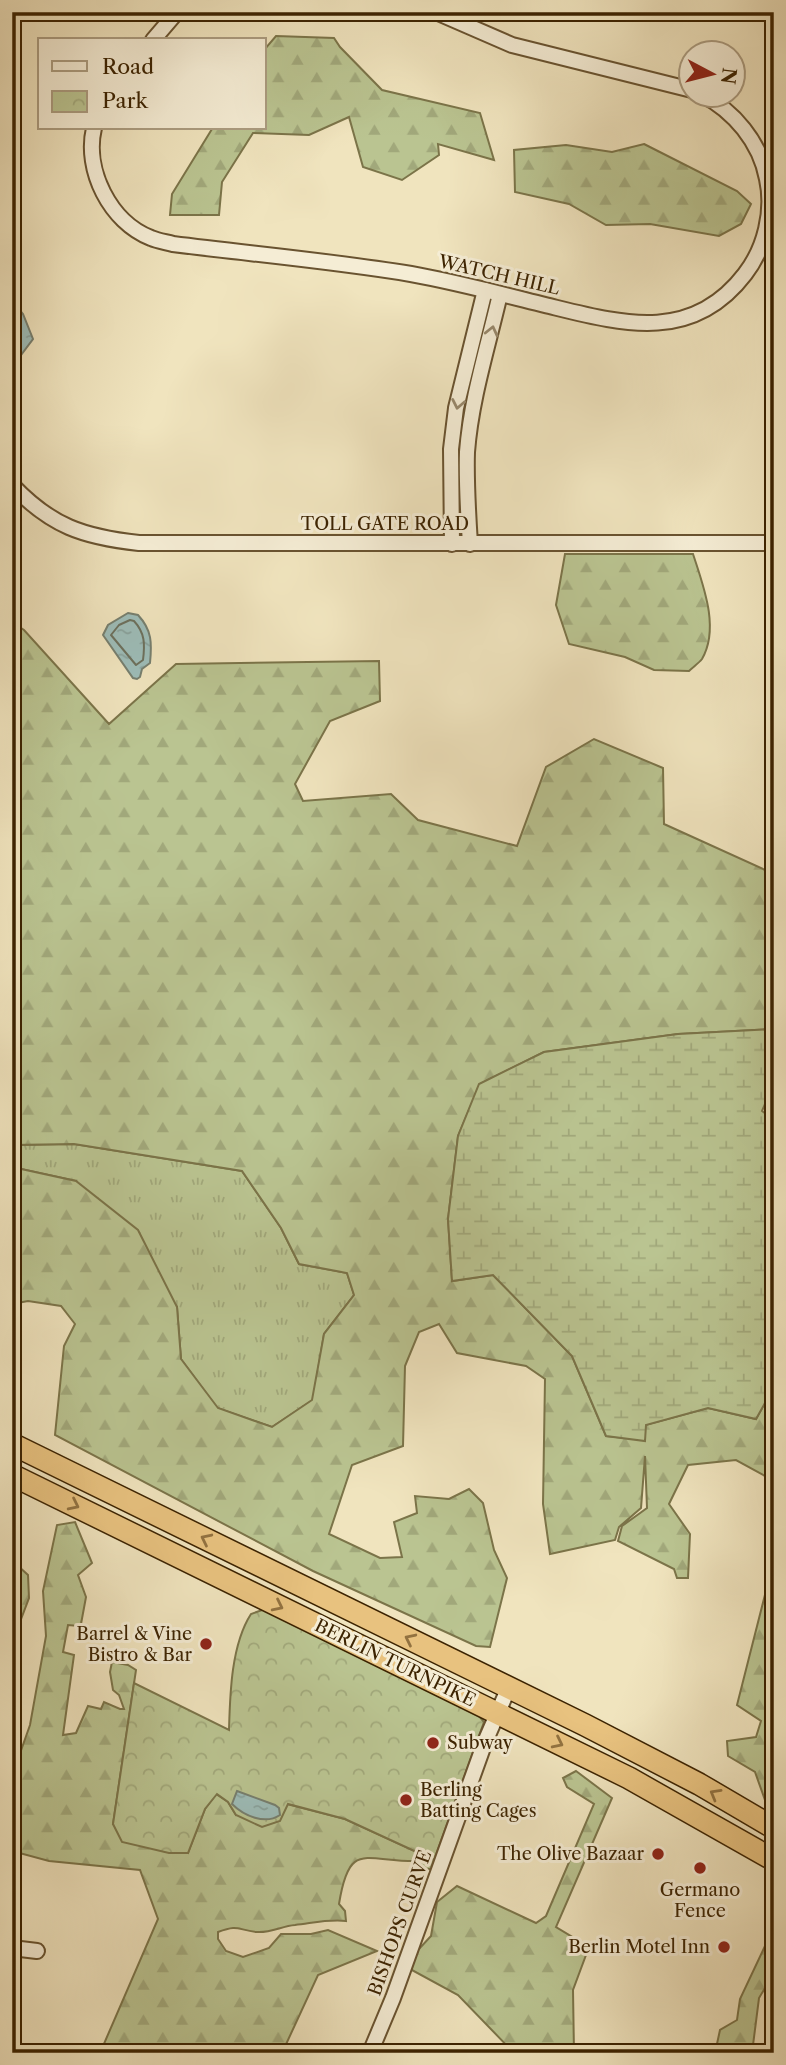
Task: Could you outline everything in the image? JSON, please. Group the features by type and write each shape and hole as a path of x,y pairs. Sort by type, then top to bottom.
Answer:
{"highway":[{"name":"BERLIN TURNPIKE","path":"12,1444 643,1754 774,1828"},
{"name":"BERLIN TURNPIKE","path":"12,1475 629,1778 774,1860"}],"street":[{"path":"155,38 177,12"},
{"path":"436,12 512,45 678,87"},
{"name":"WATCH HILL","path":"94,130 92,157 104,194 132,227 150,238 173,244 410,274 596,317 640,324 661,323 698,313 729,293 751,266 760,249 766,231 770,193 760,156 750,136 722,108"},
{"path":"452,544 450,491 454,422 485,290"},
{"path":"470,544 466,492 468,450 473,412 500,294"},
{"path":"466,370 482,373"},
{"name":"TOLL GATE ROAD","path":"12,485 31,505 57,523 110,540 178,545 774,543"},
{"path":"450,491 466,492"},
{"name":"BISHOPS CURVE","path":"370,2053 509,1687"},
{"path":"12,1948 37,1951"}],"green space":[{"path":"276,36 334,38 382,90 480,113 494,160 438,144 439,155 402,180 363,167 349,117 309,135 253,133 222,182 219,215 170,215 172,194 211,130 266,130 266,48"},
{"path":"644,144 737,191 751,204 741,224 719,236 650,224 606,225 569,204 515,192 514,150 566,145 612,152"},
{"path":"565,554 693,554 710,620 710,634 702,659 689,671 654,670 625,657 569,644 556,605"},
{"path":"12,622 24,630 109,724 176,664 379,661 380,701 330,721 295,784 303,801 391,794 418,820 517,846 546,767 594,739 663,768 664,824 774,874 774,1029 678,1034 544,1052 480,1084 458,1136 448,1219 452,1281 493,1275 572,1356 606,1436 645,1440 645,1425 708,1408 756,1419 774,1387 774,1481 736,1460 688,1465 669,1504 690,1534 688,1578 677,1578 674,1569 618,1541 622,1526 647,1508 645,1456 641,1508 619,1527 615,1540 550,1554 543,1504 545,1379 526,1366 457,1353 439,1324 419,1332 405,1366 403,1446 352,1465 329,1534 380,1558 402,1557 394,1522 417,1513 415,1496 449,1499 469,1489 483,1503 494,1550 507,1578 490,1647 476,1646 313,1571 55,1435 64,1346 75,1324 61,1306 28,1301 12,1304 12,1167 76,1181 138,1230 177,1307 181,1359 218,1408 272,1427 312,1400 324,1334 354,1295 347,1273 299,1264 281,1228 242,1171 74,1144 12,1145"},
{"path":"774,1029 774,1083 762,1111 774,1120 774,1387 756,1419 708,1408 646,1425 645,1441 606,1436 572,1356 493,1275 452,1281 448,1219 458,1136 479,1084 544,1052 678,1034"},
{"path":"74,1144 242,1171 281,1228 299,1264 347,1273 354,1295 324,1334 313,1400 272,1427 217,1408 181,1359 177,1307 76,1181 12,1167 12,1145"},
{"path":"75,1522 92,1563 78,1575 86,1597 81,1624 68,1625 63,1652 74,1655 63,1735 76,1733 88,1706 101,1709 104,1702 124,1709 119,1695 113,1690 110,1672 112,1662 128,1665 136,1670 113,1824 188,1853 205,1809 216,1794 228,1802 236,1815 287,1804 345,1819 434,1860 431,1869 422,1869 414,1861 371,1858 354,1863 343,1884 339,1904 345,1911 346,1921 320,1922 262,1932 234,1928 218,1932 218,1939 226,1951 243,1957 269,1948 281,1934 311,1934 328,1930 377,1951 318,1975 282,2053 100,2053 158,1919 140,1870 49,1861 12,1851 12,1776 30,1725 46,1636 43,1591 57,1525"},
{"path":"774,1539 774,1801 765,1800 755,1772 728,1756 727,1741 756,1737 761,1721 737,1705 770,1575 766,1551"},
{"path":"12,1564 28,1575 29,1598 12,1643"},
{"path":"265,1609 479,1716 484,1722 434,1860 345,1819 288,1804 280,1821 262,1827 236,1815 228,1802 217,1794 205,1809 188,1853 169,1853 122,1842 113,1824 134,1683 229,1730 233,1670 239,1640 251,1614"},
{"path":"576,1771 612,1798 556,1927 589,1947 573,1990 574,2053 514,2053 458,1995 410,1969 418,1950 431,1936 437,1902 457,1886 536,1923 546,1916 594,1804 567,1787 563,1778"},
{"path":"774,1927 774,1973 759,1998 752,2053 715,2053 720,2030 737,2020 740,1999"}],"water":[{"path":"12,301 23,314 33,339 12,367"},
{"path":"128,613 138,615 150,637 150,663 142,669 137,679 133,678 103,635 108,625"},
{"path":"237,1791 275,1805 279,1808 280,1815 261,1819 242,1812 232,1804"}],"place":[{"name":"Barrel & Vine Bistro & Bar","path":"206,1644"},
{"name":"Subway","path":"433,1743"},
{"name":"Berling Batting Cages","path":"406,1800"},
{"name":"The Olive Bazaar","path":"658,1854"},
{"name":"Germano Fence","path":"700,1868"},
{"name":"Berlin Motel Inn","path":"724,1947"}]}
